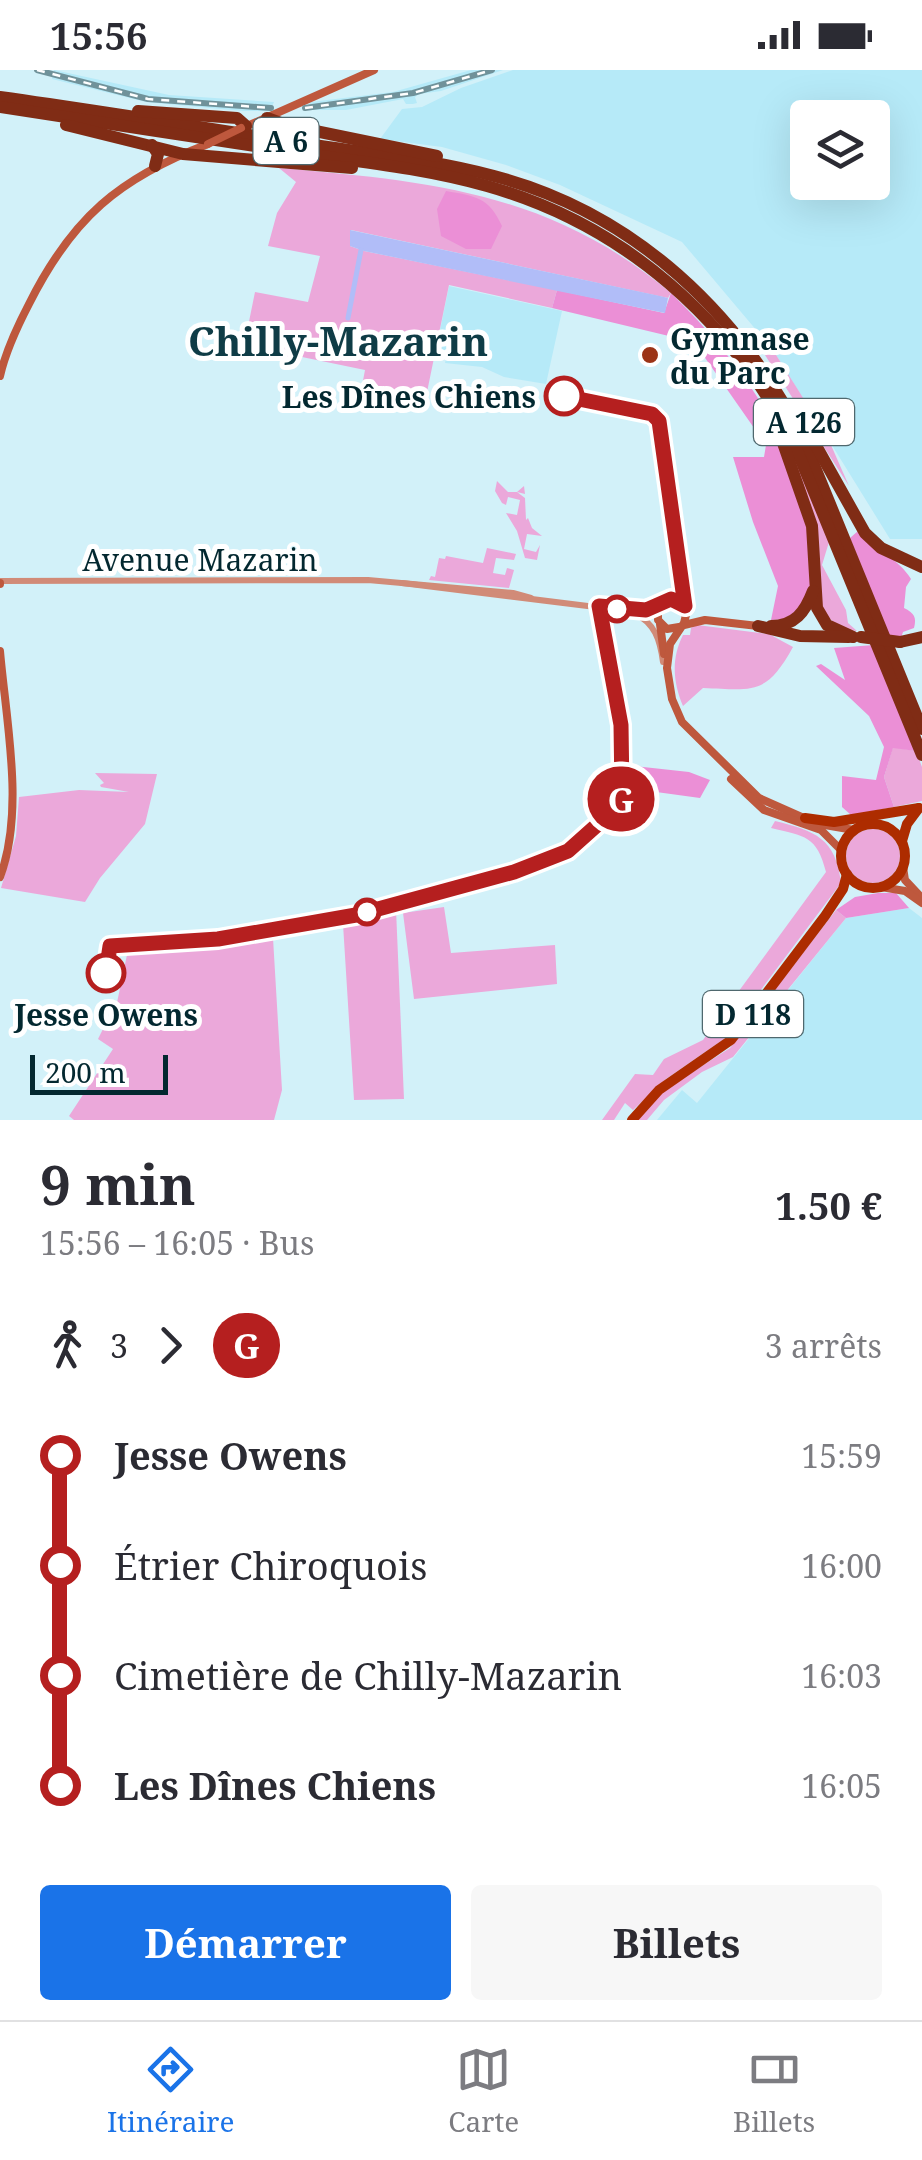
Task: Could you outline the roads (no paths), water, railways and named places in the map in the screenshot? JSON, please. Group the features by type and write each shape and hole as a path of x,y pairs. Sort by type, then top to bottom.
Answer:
{"highway":[{"name":"A 6","path":"0,97 490,174 557,198 625,234 685,279 743,340 778,392 805,443 922,730"},
{"name":"A 6","path":"0,107 472,182 525,198 616,242 692,303 728,341 760,384 796,448 922,755"},
{"path":"81,109 241,124 265,119 454,160 490,174"},
{"path":"286,109 284,120 293,126"},
{"path":"17,110 183,154 407,174 414,171"},
{"path":"152,146 158,154 155,166"},
{"name":"A 126","path":"743,340 750,343 786,394 865,533 882,548 922,564"},
{"name":"A 126","path":"760,384 810,519 817,608 832,629 857,637"},
{"path":"758,626 783,625 796,619 814,590"},
{"path":"758,626 831,639 857,637 900,642 922,636"}],"main road":[{"path":"265,119 374,70"},
{"path":"0,376 16,328 61,247 101,202 155,166 208,144 241,124"},
{"path":"705,620 674,599 658,606 671,710 690,740 764,810 822,830 841,850 847,874 862,886 905,891 922,901"},
{"path":"687,611 670,644 667,668 672,699 682,722 760,798 838,829 854,830 870,824 887,827 902,842"},
{"path":"659,622 671,629 705,620 758,626"},
{"path":"0,652 16,794 14,824 0,877"},
{"path":"9,848 10,751"},
{"path":"11,784 16,794"},
{"path":"11,808 14,824"},
{"path":"805,818 834,822 921,808"},
{"path":"887,827 921,808"},
{"path":"921,808 906,824 902,842 908,885 922,901"},
{"path":"841,850 854,830"},
{"path":"881,887 903,867"},
{"name":"D 118","path":"632,1120 658,1090 731,1040 825,916 847,874"},
{"name":"D 118","path":"825,916 862,886"}],"street":[{"name":"Avenue Mazarin","path":"0,583 400,582 410,587 630,612 659,622"},
{"name":"Avenue Mazarin","path":"630,612 658,606"},
{"path":"630,612 654,628 663,662"}],"water":[{"path":"350,230 668,298 665,313 364,251 350,246"}],"waterway":[{"path":"348,318 361,250"}],"railway":[{"path":"37,70 148,99 271,108"},
{"path":"305,108 413,93 492,70"}],"place":[{"name":"Gymnase du Parc","path":"650,355"},
{"name":"Les Dînes Chiens","path":"564,396"},
{"name":"Jesse Owens","path":"106,973"}],"district":[{"name":"Chilly-Mazarin","path":"338,340"}]}
